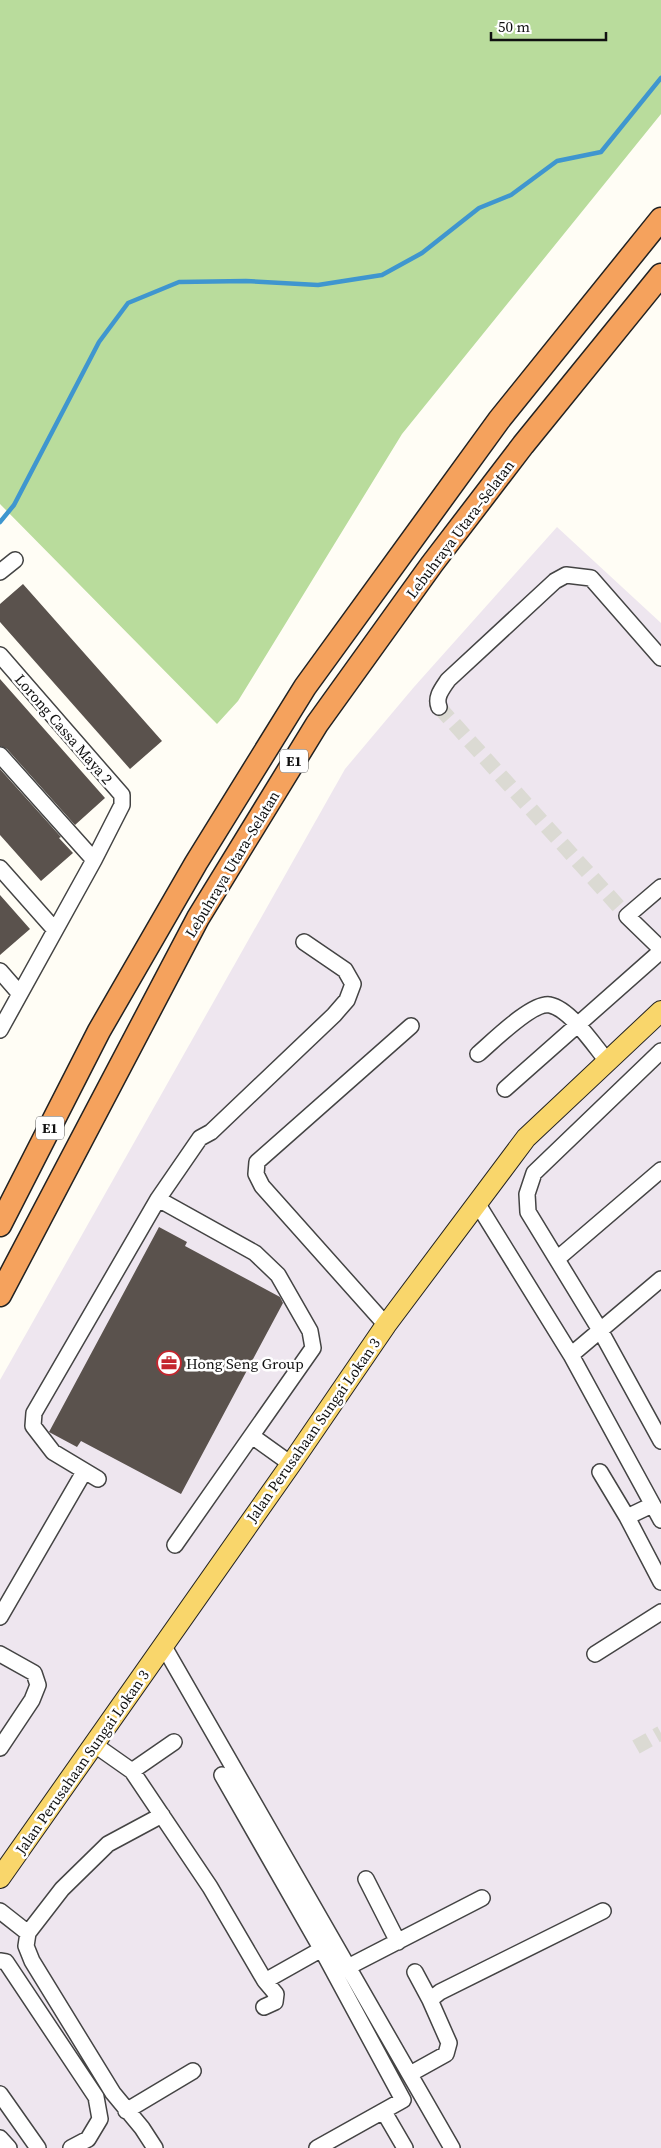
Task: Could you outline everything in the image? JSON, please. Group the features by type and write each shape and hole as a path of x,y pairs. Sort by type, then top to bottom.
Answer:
{"highway":[{"name":"Lebuhraya Utara–Selatan","path":"0,1224 99,1031 196,863 305,688 499,420 661,220"},
{"name":"Lebuhraya Utara–Selatan","path":"0,1295 198,918 317,724 437,557 661,275"}],"main road":[{"name":"Jalan Perusahaan Sungai Lokan 3","path":"0,1878 95,1745 386,1325 526,1138 661,1011"}],"street":[{"path":"0,572 15,560"},
{"path":"439,707 437,702 439,693 448,680 555,581 566,575 592,578 661,658"},
{"name":"Lorong Cassa Maya 2","path":"0,655 122,795 122,804 94,860"},
{"path":"0,755 94,860 0,1030"},
{"path":"0,868 54,930"},
{"path":"505,1089 661,950 627,916 661,887"},
{"path":"98,1480 53,1452 38,1435 33,1426 34,1413 158,1199 200,1138 211,1132 334,1015 347,1000 353,984 345,970 304,942"},
{"path":"0,971 20,994"},
{"path":"478,1054 530,1011 550,1005 566,1014 607,1061"},
{"path":"386,1325 262,1186 256,1174 257,1162 411,1026"},
{"path":"661,1051 534,1173 527,1194 528,1212 600,1330 661,1441"},
{"path":"557,1259 661,1170"},
{"path":"158,1199 254,1253 278,1275 310,1331 313,1348 175,1545"},
{"path":"478,1203 576,1350 661,1520"},
{"path":"576,1350 659,1286"},
{"path":"252,1436 291,1464"},
{"path":"0,1617 84,1472"},
{"path":"600,1472 627,1517 661,1582"},
{"path":"627,1517 652,1504"},
{"path":"595,1654 661,1612"},
{"path":"163,1645 328,1946 403,2100"},
{"path":"0,1654 34,1673 38,1685 32,1700 0,1748"},
{"path":"132,1771 174,1742"},
{"path":"95,1745 132,1771 210,1887 265,1981 276,1994 275,2002 264,2007"},
{"path":"222,1775 328,1946 348,1967 452,2148"},
{"path":"155,2148 142,2128 113,2093 32,1961 26,1946 28,1932 62,1889 108,1844 162,1815"},
{"path":"366,1878 398,1942"},
{"path":"348,1967 482,1898"},
{"path":"0,1911 28,1932"},
{"path":"430,2000 440,1992 603,1911"},
{"path":"265,1981 328,1946"},
{"path":"0,1961 6,1962 96,2097 100,2119 88,2140 71,2148"},
{"path":"410,2074 446,2054 450,2043 415,1972"},
{"path":"126,2111 193,2071"},
{"path":"317,2148 419,2091"},
{"path":"0,2094 38,2148"},
{"path":"384,2112 404,2148"},
{"path":"0,2138 9,2148"}],"shaded area":[{"path":"557,527 661,623 661,2148 0,2148 0,1380 345,769 414,687"}],"green space":[{"path":"0,0 661,0 661,114 402,434 238,701 217,724 0,504"}],"building":[{"path":"23,584 162,741 130,769 0,622 0,604"},
{"path":"0,679 105,798 75,825 7,749 0,746"},
{"path":"0,769 73,853 41,881 0,835"},
{"path":"0,895 30,929 0,955"},
{"name":"Hong Seng Group","path":"159,1227 187,1242 185,1246 280,1297 283,1303 181,1494 81,1441 77,1447 49,1432"}],"waterway":[{"path":"0,522 14,505 99,342 128,303 179,282 246,281 318,285 382,275 422,253 479,208 511,195 557,161 601,152 661,78"}],"tunnel":[{"path":"439,707 627,916"},
{"path":"636,1747 661,1733"}],"place":[{"name":"Hong Seng Group","path":"169,1363"}]}
